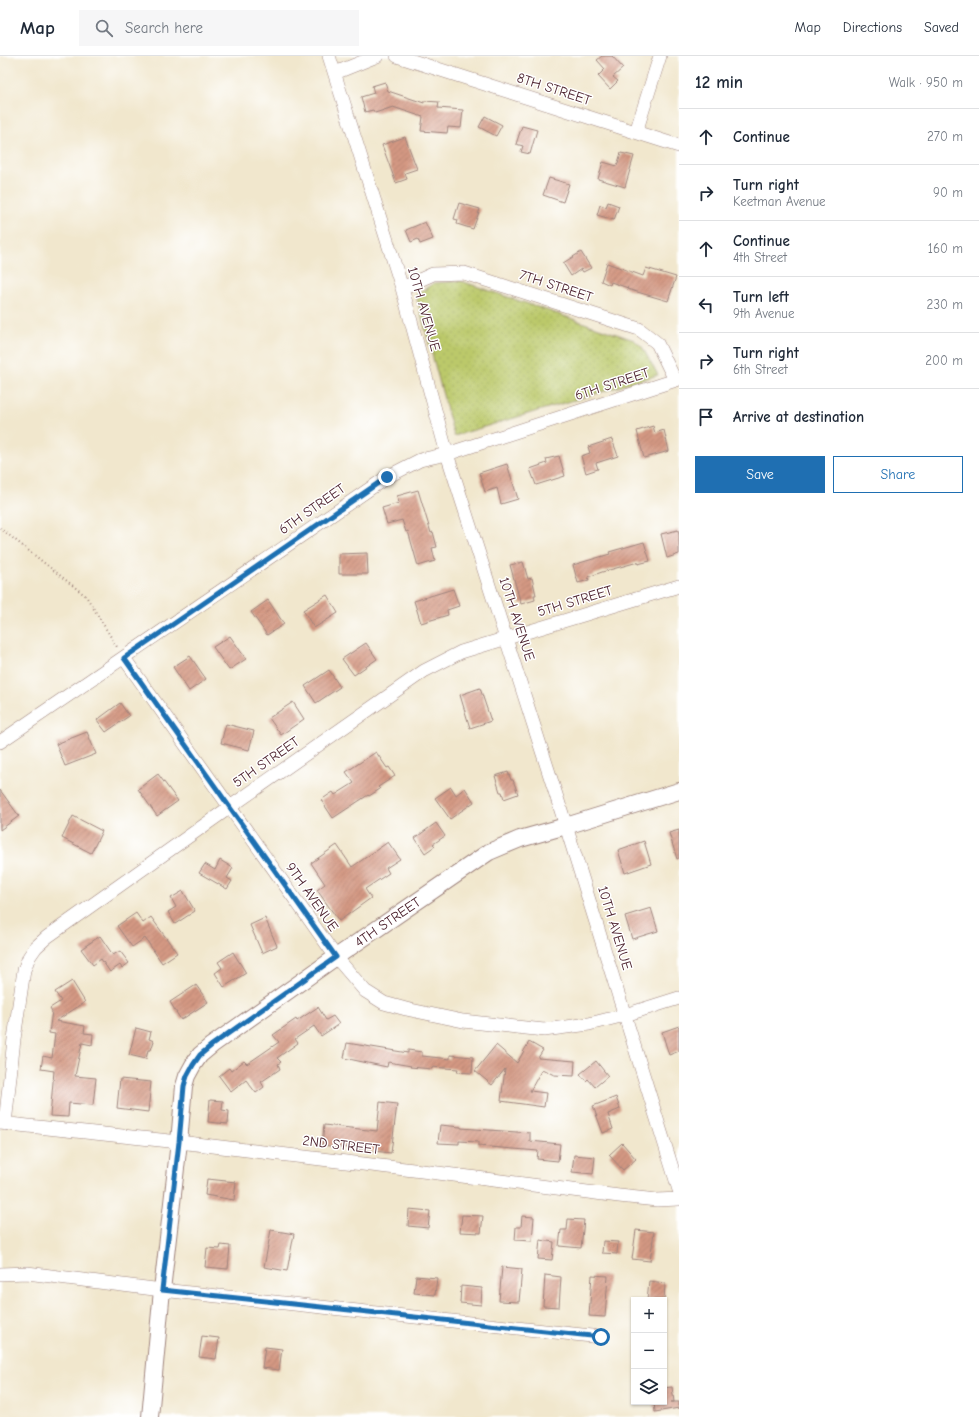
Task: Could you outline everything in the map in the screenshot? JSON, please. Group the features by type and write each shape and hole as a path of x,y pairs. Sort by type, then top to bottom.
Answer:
{"street":[{"name":"10TH AVENUE","path":"329,56 402,288 447,454 566,826 679,1190"},
{"path":"335,73 377,56"},
{"name":"8TH STREET","path":"397,56 679,146"},
{"path":"636,132 660,56"},
{"name":"7TH STREET","path":"402,288 433,274 464,273 639,329 657,343 677,380"},
{"name":"6TH STREET","path":"0,742 387,477 420,460 447,454 677,380"},
{"name":"5TH STREET","path":"2,1123 24,970 32,952 47,937 424,671 461,652 679,586"},
{"name":"9TH AVENUE","path":"124,658 336,957 365,991 384,1003 464,1021 544,1030 589,1024 625,1015 679,998"},
{"name":"4TH STREET","path":"150,1417 184,1086 187,1076 200,1055 336,957 489,852 520,839 679,791"},
{"name":"2ND STREET","path":"2,1123 179,1142 620,1196 657,1200 679,1199"},
{"path":"0,1274 27,1273 162,1290 601,1337"}],"path":[{"path":"0,528 86,596 124,658"}],"green space":[{"path":"461,281 634,340 642,347 658,375 454,436 416,295 434,283"}],"building":[{"path":"602,56 612,56 623,68 613,77 618,81 610,89 598,76 605,69 597,60"},
{"path":"385,82 388,91 424,103 424,101 439,102 438,108 463,110 461,128 448,127 447,133 421,131 423,117 393,107 375,113 373,110 365,112 361,97 374,93 372,86"},
{"path":"485,116 502,125 496,136 479,127"},
{"path":"522,126 537,130 530,154 521,152 523,146 516,144"},
{"path":"405,137 417,169 405,173 407,179 396,183 382,145"},
{"path":"621,153 634,156 625,187 598,179 603,162 617,166"},
{"path":"549,178 569,184 563,202 543,195"},
{"path":"608,202 619,206 614,220 597,215 600,205 606,207"},
{"path":"459,203 480,209 473,229 457,224 458,220 454,219"},
{"path":"425,222 433,239 420,244 418,239 411,242 406,230"},
{"path":"581,252 591,268 583,272 581,269 571,276 563,263"},
{"path":"607,263 643,276 646,268 676,277 668,301 627,289 628,288 611,282 610,285 601,281"},
{"path":"653,426 655,433 664,430 669,451 644,458 637,431"},
{"path":"612,439 618,456 596,463 598,469 586,473 581,456 590,453 588,447"},
{"path":"559,456 565,476 536,485 530,469 547,463 546,459"},
{"path":"507,464 518,499 501,504 497,488 485,492 479,473"},
{"path":"418,490 431,533 433,532 437,547 432,548 435,561 418,566 408,531 406,532 402,520 387,524 382,508 399,503 397,496"},
{"path":"678,530 679,554 667,558 661,534"},
{"path":"644,542 650,561 638,564 638,562 602,572 588,577 589,580 578,583 573,565 610,554 609,552"},
{"path":"367,553 368,574 339,574 339,554"},
{"path":"523,562 528,579 532,578 536,595 534,595 535,600 521,604 510,565"},
{"path":"453,589 459,606 447,610 448,615 421,623 414,601"},
{"path":"327,595 338,613 314,628 303,610"},
{"path":"268,600 284,624 267,635 251,612"},
{"path":"230,636 246,659 229,670 213,647"},
{"path":"366,643 377,659 354,675 342,659"},
{"path":"190,656 206,679 189,691 173,667"},
{"path":"329,670 340,687 316,703 305,686"},
{"path":"480,688 491,721 470,728 460,695"},
{"path":"293,702 304,719 281,735 269,718"},
{"path":"120,703 129,716 106,732 97,720"},
{"path":"226,724 254,731 249,750 221,743"},
{"path":"87,732 96,754 65,766 56,744"},
{"path":"376,752 387,768 389,767 395,776 378,787 380,789 333,818 321,800 333,792 335,795 354,783 346,772"},
{"path":"508,772 511,780 513,780 518,794 504,799 495,776"},
{"path":"158,774 178,801 157,816 138,789"},
{"path":"451,787 456,795 465,788 474,802 450,819 435,798"},
{"path":"0,790 19,816 0,830"},
{"path":"73,816 102,831 91,853 62,838"},
{"path":"436,823 445,836 433,844 435,846 425,853 415,838"},
{"path":"679,830 679,858 677,859 669,833"},
{"path":"644,841 651,864 625,873 618,850"},
{"path":"388,842 400,859 386,868 389,873 365,889 371,898 339,921 317,890 325,884 311,863 337,845 352,867"},
{"path":"220,860 233,868 227,878 232,881 227,889 199,873 205,864 215,870"},
{"path":"183,891 195,911 175,924 168,912 176,907 171,898"},
{"path":"651,908 658,931 632,939 625,916"},
{"path":"136,913 143,923 151,917 177,953 162,963 145,938 132,947 117,926"},
{"path":"265,918 277,946 262,953 250,925"},
{"path":"100,936 113,955 120,951 129,963 122,968 120,965 110,972 101,959 93,965 81,949"},
{"path":"233,952 246,973 224,987 215,973 222,968 218,962"},
{"path":"72,981 85,1002 56,1021 85,1026 84,1033 93,1034 92,1045 82,1043 75,1076 96,1078 93,1105 69,1103 68,1117 50,1116 54,1071 41,1069 43,1056 52,1058 55,1034 49,1033 52,1011 50,1008 61,1001 55,992"},
{"path":"196,985 208,1002 181,1020 170,1002"},
{"path":"318,1007 326,1020 333,1016 339,1024 321,1036 314,1026 295,1039 298,1043 277,1058 281,1062 278,1064 280,1069 261,1082 264,1087 256,1093 246,1080 231,1092 219,1076 229,1068 231,1071 244,1061 247,1064 279,1042 273,1035 296,1019 297,1021"},
{"path":"679,1026 679,1051 669,1055 662,1032"},
{"path":"136,1028 151,1032 149,1039 154,1041 151,1050 148,1050 146,1059 129,1055"},
{"path":"529,1042 543,1050 538,1058 575,1061 574,1076 554,1075 542,1069 530,1091 546,1093 544,1107 501,1101 505,1069 492,1085 475,1071 496,1045 517,1063"},
{"path":"347,1043 408,1053 408,1050 422,1052 422,1056 450,1059 450,1055 473,1057 472,1073 457,1072 458,1069 410,1067 411,1066 388,1062 387,1067 344,1058"},
{"path":"596,1061 608,1076 595,1087 588,1079 586,1081 580,1074"},
{"path":"120,1079 151,1082 148,1112 117,1108"},
{"path":"616,1097 620,1109 608,1114 613,1129 603,1133 593,1106"},
{"path":"210,1100 223,1101 222,1110 229,1111 228,1124 208,1122"},
{"path":"380,1102 397,1104 391,1153 322,1145 324,1125 377,1131"},
{"path":"440,1125 530,1133 530,1141 560,1144 558,1161 537,1159 538,1151 478,1146 478,1142 459,1141 459,1144 438,1143"},
{"path":"622,1143 636,1159 623,1170 609,1155"},
{"path":"574,1155 595,1157 593,1174 572,1172"},
{"path":"207,1179 236,1182 234,1200 205,1195"},
{"path":"409,1209 430,1211 428,1228 408,1226"},
{"path":"462,1215 483,1216 481,1233 460,1232"},
{"path":"522,1216 534,1217 532,1241 515,1240 516,1227 521,1227"},
{"path":"568,1219 584,1220 581,1248 559,1246 561,1230 567,1230"},
{"path":"271,1230 294,1234 287,1271 264,1267"},
{"path":"636,1230 654,1232 650,1261 632,1259"},
{"path":"540,1240 554,1242 552,1260 538,1259"},
{"path":"603,1241 618,1242 617,1254 602,1253"},
{"path":"221,1245 230,1246 228,1269 205,1267 207,1248 220,1249"},
{"path":"502,1267 522,1269 519,1302 499,1301"},
{"path":"545,1275 561,1277 559,1307 543,1306"},
{"path":"592,1275 608,1276 605,1317 589,1316"},
{"path":"416,1276 437,1278 435,1295 414,1293"},
{"path":"649,1281 665,1283 664,1297 647,1297"},
{"path":"461,1286 482,1288 481,1305 460,1303"},
{"path":"202,1336 219,1338 216,1359 199,1357"},
{"path":"265,1347 282,1349 279,1370 262,1368"},
{"path":"672,1387 674,1402 679,1402 679,1408 655,1412 654,1405 667,1405 667,1388"}],"route":[{"path":"387,477 124,658 336,957 212,1045 200,1055 187,1076 184,1086 162,1290 601,1337"}]}
